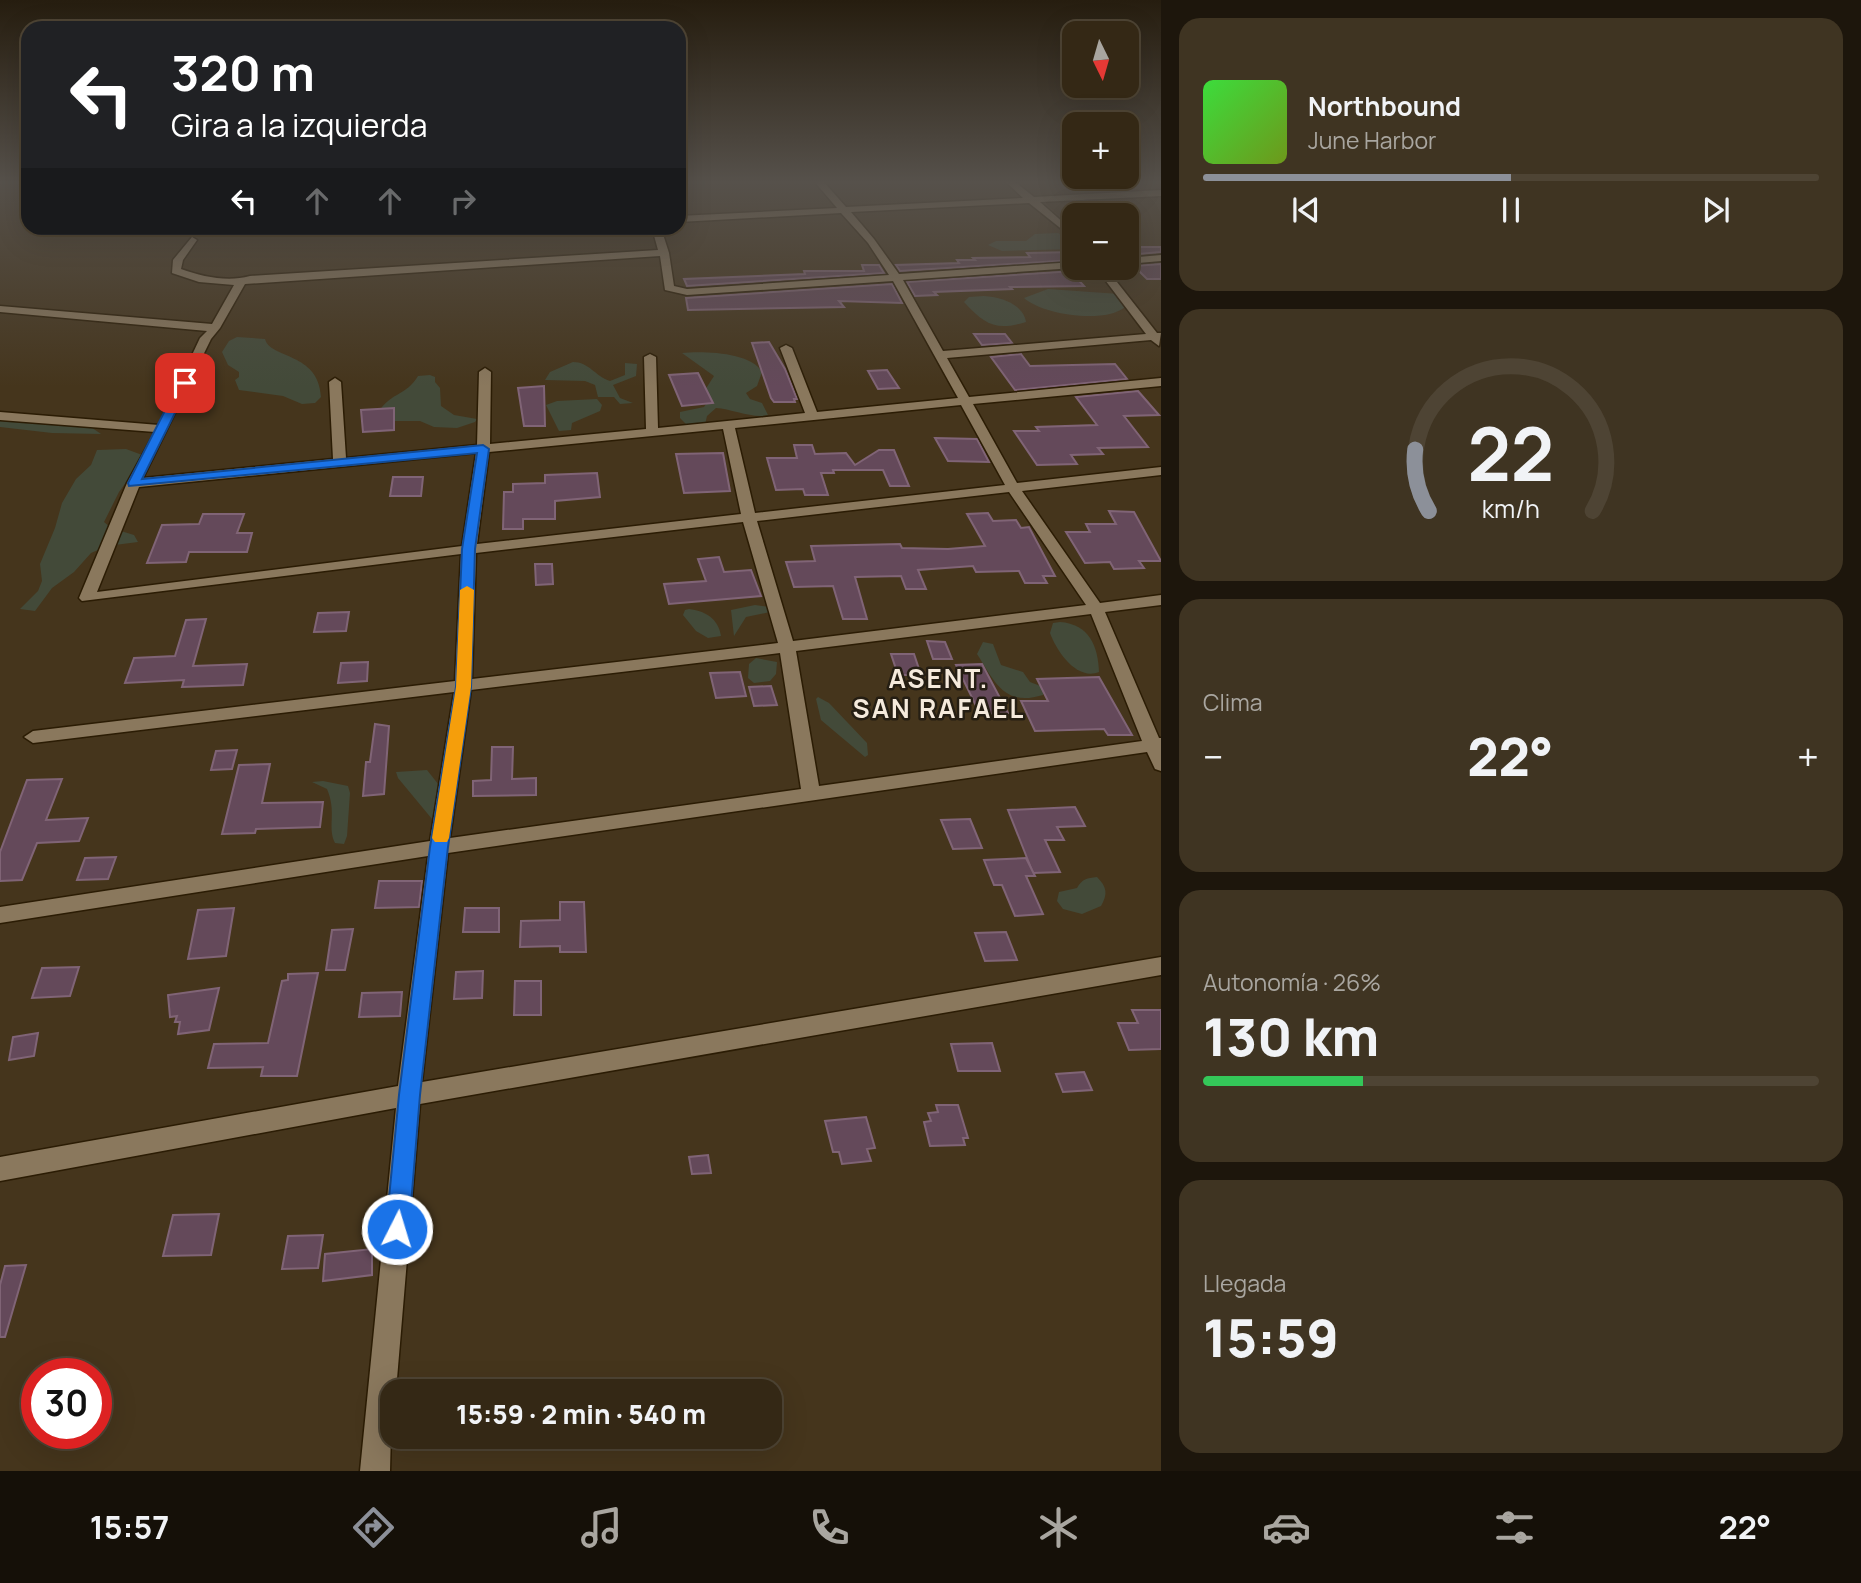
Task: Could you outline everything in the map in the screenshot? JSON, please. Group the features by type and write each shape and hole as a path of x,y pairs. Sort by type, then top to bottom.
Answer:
{"street":[{"path":"185,250 178,260 176,271 199,279 241,282 250,279 664,253"},
{"path":"663,250 669,288 687,292 1062,266"},
{"path":"874,250 896,277 942,355 1014,489 1096,608 1156,745 1161,765"},
{"path":"1139,260 1161,258"},
{"path":"1111,280 1158,339"},
{"path":"241,282 215,328 206,338 134,483 86,598 469,549 1161,471"},
{"path":"0,309 215,328"},
{"path":"942,355 1158,339"},
{"path":"786,348 812,415"},
{"path":"650,357 652,431"},
{"path":"375,1471 409,1095 439,847 463,687 469,549 483,449 485,372"},
{"path":"335,382 340,462"},
{"path":"134,483 1161,382"},
{"path":"0,416 163,429"},
{"path":"728,425 749,518 787,647 811,794"},
{"path":"33,737 463,687 1161,600"},
{"path":"0,915 439,847 1156,745"},
{"path":"0,1169 409,1095 1161,966"}],"green space":[{"path":"999,250 1051,250 1002,251"},
{"path":"1048,289 1119,294 1124,298 1125,307 1103,315 1074,315 1045,309 1024,298"},
{"path":"984,296 1016,306 1021,310 1026,322 1007,326 992,324 978,316 964,302 969,297"},
{"path":"237,337 265,339 276,350 304,364 318,382 321,397 315,403 302,404 283,396 239,390 235,380 239,377 239,372 228,365 222,352 229,341"},
{"path":"682,353 726,354 756,365 762,372 757,386 746,393 750,399 762,403 768,415 756,416 716,408 707,416 705,425 686,424 680,418 680,412 704,407 708,401 705,390 714,376"},
{"path":"573,362 583,364 610,381 625,375 625,363 637,364 636,376 613,385 620,398 633,403 620,404 614,397 598,397 595,385 585,381 545,380 550,372"},
{"path":"418,376 435,377 440,388 441,406 454,415 477,419 475,422 457,428 434,427 420,421 390,421 380,410 389,400 409,387"},
{"path":"597,399 602,405 600,411 572,423 571,430 559,431 546,405 557,401"},
{"path":"0,417 88,425 101,434 52,433 0,427"},
{"path":"126,449 145,456 119,492 104,522 111,528 134,535 138,542 107,546 91,553 74,572 52,588 35,611 20,609 38,591 42,581 40,564 62,503 76,479 91,465 97,450"},
{"path":"755,605 770,607 770,612 746,617 734,636 731,610"},
{"path":"689,609 714,620 721,636 708,638 696,631 683,615 685,610"},
{"path":"1053,623 1078,627 1090,638 1097,654 1099,672 1091,674 1076,669 1063,656 1050,633"},
{"path":"983,642 993,644 1001,665 1023,672 1030,682 1043,687 1043,695 1019,698 1002,690 977,654"},
{"path":"756,658 777,662 776,674 770,681 754,683 748,678 749,664"},
{"path":"818,697 829,703 867,743 868,755 865,757 821,720 816,699"},
{"path":"427,770 446,794 432,819 396,772"},
{"path":"323,781 348,786 350,793 344,844 335,843 333,837 327,789 312,782"},
{"path":"1097,877 1105,891 1101,906 1082,914 1063,909 1057,901 1059,892 1077,888 1085,880"}],"building":[{"path":"1139,250 1161,250 1161,252 1139,254"},
{"path":"1062,252 1062,261 900,271 896,265 959,263 957,260 975,260 973,258 1030,257 1027,253"},
{"path":"1161,264 1161,279 1147,279 1139,271 1139,266"},
{"path":"862,265 879,265 884,273 687,286 684,279 805,274 804,271 864,271"},
{"path":"1062,272 1062,280 1079,280 1084,286 1010,287 1012,289 934,292 937,295 915,296 907,282"},
{"path":"892,284 902,303 839,301 844,307 688,310 686,298"},
{"path":"974,334 1005,334 1012,343 982,345"},
{"path":"769,342 785,369 797,399 794,399 795,402 774,402 771,398 752,343"},
{"path":"1021,354 1030,366 1115,364 1127,379 1015,390 991,357"},
{"path":"887,370 899,388 878,389 868,371"},
{"path":"698,373 713,403 682,406 669,375"},
{"path":"544,386 545,426 524,426 518,388"},
{"path":"1138,391 1159,415 1124,416 1148,447 1098,448 1103,454 1071,455 1077,464 1037,465 1014,431 1039,431 1036,427 1097,425 1076,397"},
{"path":"394,408 394,430 363,432 361,410"},
{"path":"935,438 977,439 989,462 948,461"},
{"path":"794,445 812,445 815,454 846,453 855,465 879,450 894,450 909,486 890,486 883,470 833,470 834,473 821,473 828,495 805,495 803,489 776,490 767,458 797,458"},
{"path":"723,453 730,491 684,493 676,454"},
{"path":"597,473 600,497 555,501 555,519 523,519 523,529 503,529 504,492 513,492 513,484 545,483 545,475"},
{"path":"393,477 423,477 421,496 390,496"},
{"path":"1109,511 1134,512 1161,561 1139,561 1144,568 1114,569 1110,562 1085,563 1066,532 1090,532 1086,524 1116,524"},
{"path":"988,513 993,521 1016,520 1021,528 1029,527 1055,576 1043,576 1047,583 1025,583 1019,571 976,572 973,566 918,570 926,589 906,589 901,576 855,577 867,619 843,619 833,586 794,587 786,562 815,561 811,546 900,544 902,548 948,549 985,546 967,514"},
{"path":"203,514 244,514 237,533 252,533 247,552 189,552 186,562 147,563 162,525 199,524"},
{"path":"719,557 724,572 751,570 761,596 669,604 664,584 706,581 698,559"},
{"path":"535,564 552,564 553,584 536,585"},
{"path":"349,612 346,631 314,632 318,613"},
{"path":"206,619 193,666 247,664 243,685 182,687 184,680 125,683 134,658 175,656 186,620"},
{"path":"927,641 945,642 952,659 933,659"},
{"path":"891,654 914,654 921,675 898,675"},
{"path":"368,662 367,681 338,683 341,663"},
{"path":"982,664 1008,713 980,714 956,665"},
{"path":"740,672 746,696 716,698 710,673"},
{"path":"1099,677 1132,735 1108,735 1104,729 1035,731 1021,701 1048,701 1037,679"},
{"path":"771,686 777,705 754,706 749,687"},
{"path":"375,724 389,726 384,794 363,796 366,762 370,762"},
{"path":"492,747 513,747 512,779 536,778 536,795 473,796 473,781 491,780"},
{"path":"237,750 232,769 211,770 216,751"},
{"path":"270,764 262,803 323,802 320,827 256,829 255,833 222,834 239,765"},
{"path":"62,779 46,820 88,818 79,841 37,843 22,880 0,881 0,852 27,780"},
{"path":"1075,807 1085,826 1057,827 1064,840 1045,840 1060,872 1033,873 1008,810"},
{"path":"970,819 982,848 953,849 941,820"},
{"path":"116,857 108,879 77,880 85,858"},
{"path":"1026,858 1035,876 1026,876 1043,914 1015,916 1002,885 994,885 984,860"},
{"path":"379,881 422,881 419,907 375,908"},
{"path":"560,902 584,902 586,952 560,952 560,946 520,947 521,921 560,920"},
{"path":"234,908 226,956 188,959 198,910"},
{"path":"465,908 499,908 499,932 463,932"},
{"path":"353,929 345,970 326,970 332,930"},
{"path":"1006,932 1017,960 985,961 975,933"},
{"path":"79,967 70,996 32,998 42,968"},
{"path":"483,971 482,998 454,999 456,972"},
{"path":"318,973 297,1076 261,1076 263,1067 208,1068 214,1044 268,1043 282,981 288,980 288,974"},
{"path":"515,981 541,981 541,1015 514,1015"},
{"path":"219,988 209,1030 178,1034 180,1022 175,1022 177,1016 170,1017 168,995"},
{"path":"402,992 400,1016 359,1017 362,993"},
{"path":"1132,1010 1161,1010 1161,1049 1129,1050 1118,1023 1138,1023"},
{"path":"38,1033 34,1056 9,1060 13,1037"},
{"path":"992,1043 1000,1071 958,1071 951,1044"},
{"path":"1084,1072 1092,1090 1063,1092 1056,1074"},
{"path":"936,1105 958,1105 968,1138 963,1138 965,1145 930,1146 924,1122 931,1121 928,1113 938,1112"},
{"path":"866,1117 875,1148 867,1149 871,1161 842,1164 839,1152 833,1152 825,1121"},
{"path":"708,1155 711,1173 692,1174 689,1157"},
{"path":"219,1214 211,1255 163,1256 173,1215"},
{"path":"323,1235 318,1268 282,1269 288,1236"},
{"path":"372,1249 372,1275 323,1281 325,1254"},
{"path":"26,1265 5,1337 0,1337 0,1285 5,1266"}],"slow traffic":[{"path":"441,838 463,687 467,590"}],"district":[{"name":"ASENT. SAN RAFAEL","path":"939,694"}],"route":[{"path":"185,383 134,483 483,449 469,549 463,687 439,847 409,1095 397,1229"}]}
